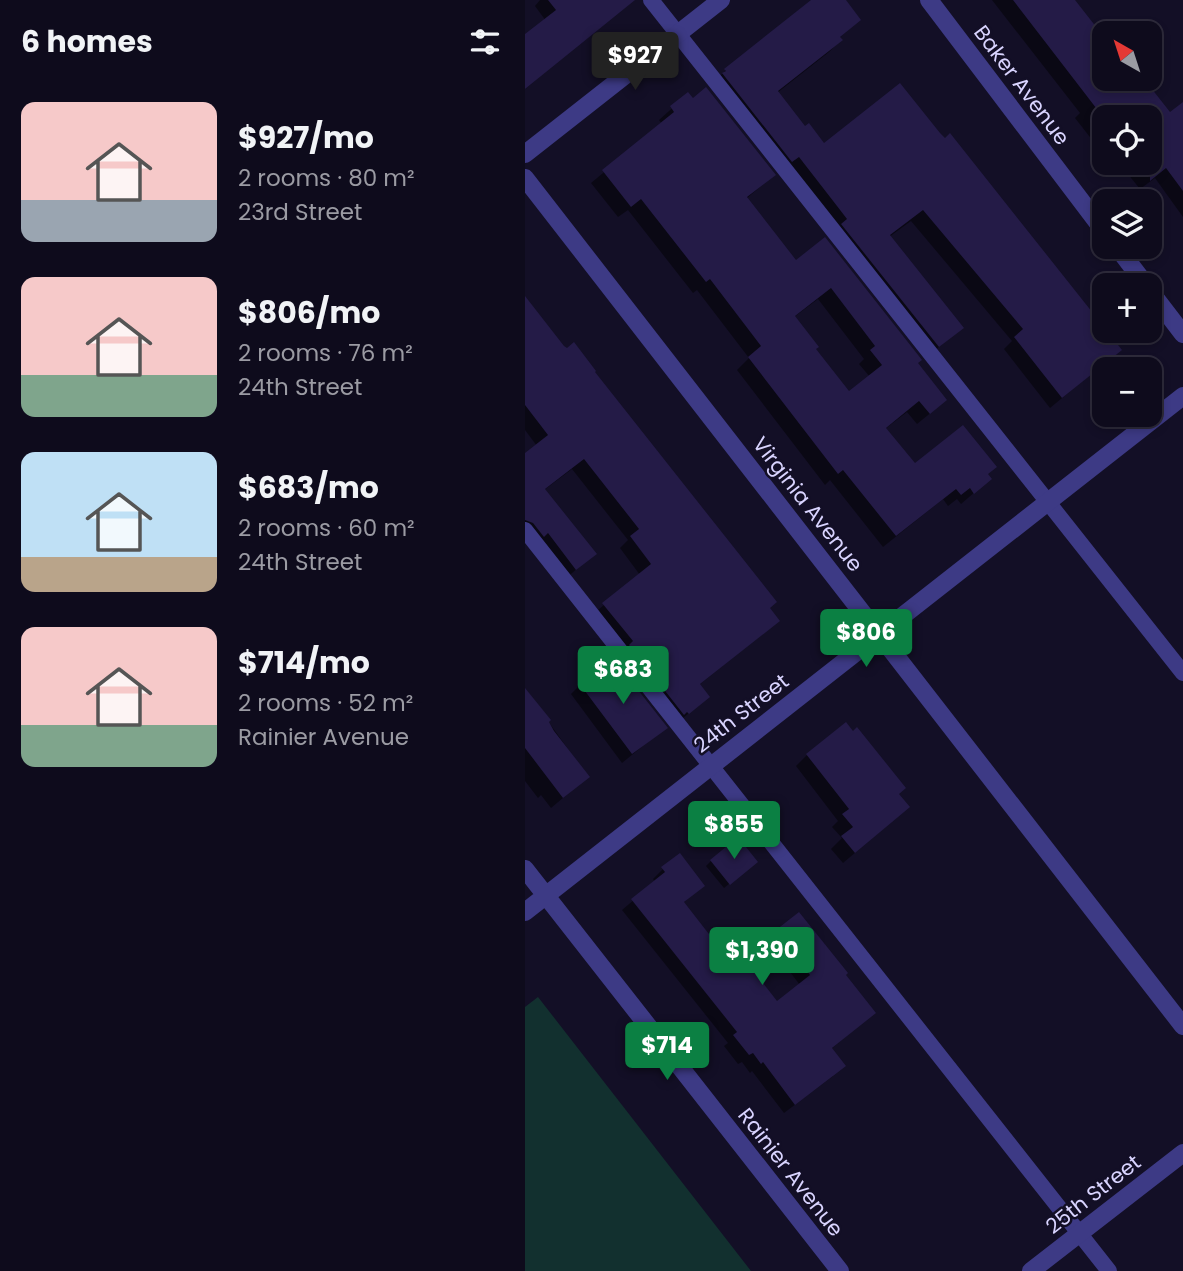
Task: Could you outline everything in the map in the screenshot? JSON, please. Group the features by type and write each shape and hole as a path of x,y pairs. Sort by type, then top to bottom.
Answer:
{"street":[{"path":"525,154 721,0"},
{"name":"Baker Avenue","path":"929,0 1092,215"},
{"name":"Virginia Avenue","path":"525,177 1183,1026"},
{"path":"1126,259 1137,273"},
{"path":"1162,307 1183,334"},
{"name":"24th Street","path":"525,912 1183,396"},
{"name":"Rainier Avenue","path":"525,869 840,1271"},
{"name":"25th Street","path":"1031,1271 1183,1153"}],"lane":[{"path":"651,0 1183,673"},
{"path":"525,530 1109,1271"}],"green space":[{"path":"538,997 751,1271 525,1271 525,1007"}],"building":[{"path":"548,0 635,0 525,89 525,34 556,10"},
{"path":"811,0 846,0 861,20 840,37 843,40 778,91 805,126 809,123 824,143 900,83 945,138 950,133 1092,312 1092,343 1116,343 1122,350 1113,357 1092,357 1092,374 1062,398 1014,337 1023,329 923,210 890,235 964,328 939,347 841,224 847,219 799,157 792,162 722,73 726,71 724,69"},
{"path":"1013,0 1075,0 1092,22 1092,91 1153,91 1170,112 1183,102 1183,191 1166,168 1162,171 1162,105 1094,105"},
{"path":"706,87 776,175 747,197 796,260 825,237 922,360 918,363 947,400 930,414 919,401 886,428 915,463 963,425 997,467 988,474 992,479 974,494 970,488 961,495 956,489 896,536 843,470 838,474 748,357 761,346 710,279 706,282 641,199 631,207 602,170 674,112 670,106 688,92 693,98","holes":["831,288 875,346 870,350 882,365 849,391 816,349 819,347 795,316"]},
{"path":"525,296 564,346 567,348 574,342 777,602 770,608 780,621 700,684 710,697 689,714 687,712 684,715 629,645 633,641 602,603 651,564 630,536 639,529 584,459 545,489 597,554 576,570 548,533 544,537 533,523 525,520 525,453 548,435 525,405"},
{"path":"612,657 668,728 632,754 579,683"},
{"path":"525,688 551,720 549,722 554,731 590,777 563,798 525,748"},
{"path":"846,722 853,731 857,727 906,788 899,794 910,807 855,853 841,836 853,827 842,814 849,809 806,754"},
{"path":"738,837 758,862 730,885 710,860"},
{"path":"680,853 705,886 684,902 712,938 720,932 777,1001 810,975 776,930 799,912 876,1013 832,1048 846,1066 795,1105 763,1062 761,1064 753,1053 749,1055 733,1035 737,1032 631,899 665,872 661,867"}]}
